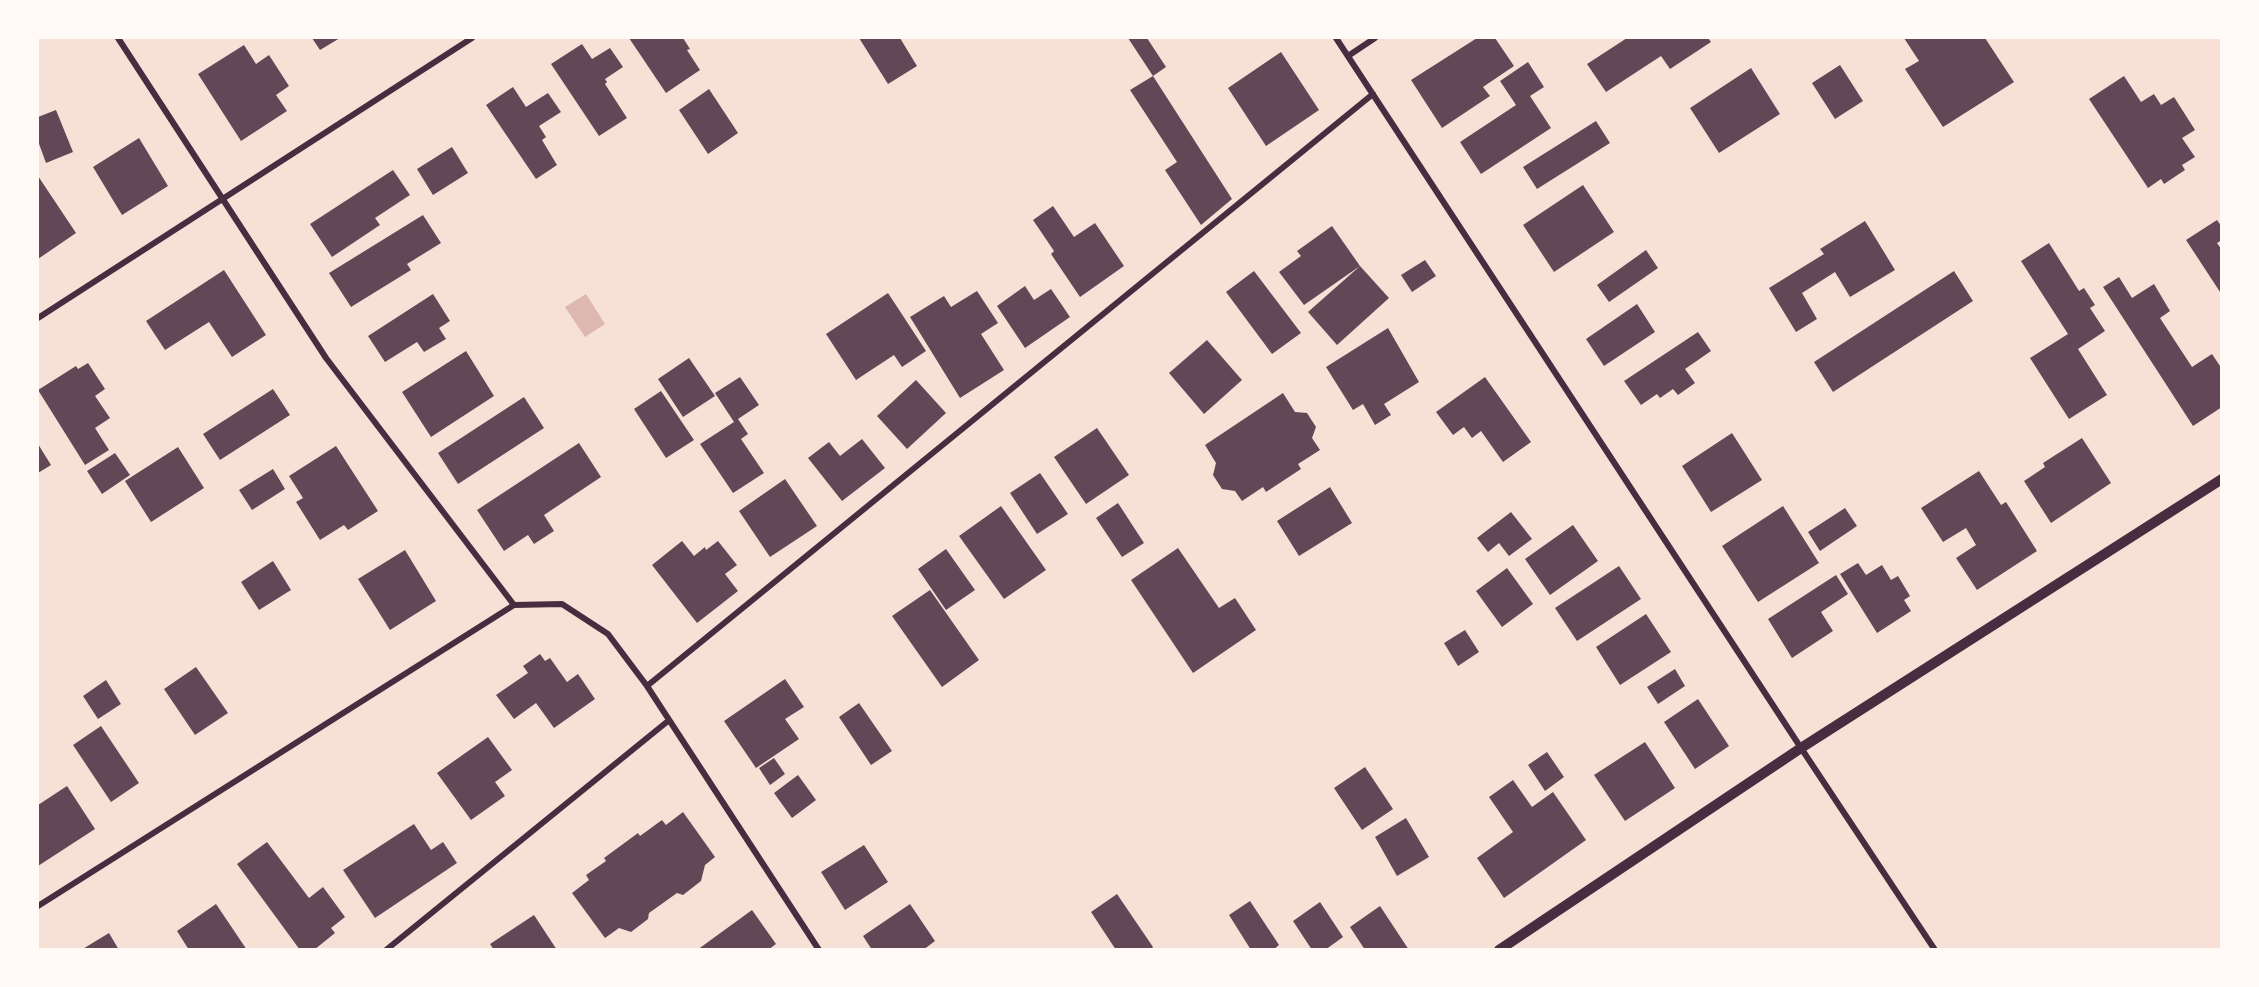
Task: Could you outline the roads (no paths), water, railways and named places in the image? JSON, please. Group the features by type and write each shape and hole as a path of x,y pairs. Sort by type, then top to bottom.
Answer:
{"street":[{"path":"118,38 326,358 514,605"},
{"path":"38,318 472,38"},
{"path":"1336,38 1935,950"},
{"path":"1348,56 1375,38"},
{"path":"647,686 1373,94"},
{"path":"1499,950 1801,748 2222,479"},
{"path":"38,906 514,605 562,604 608,634 647,686 819,950"},
{"path":"386,950 669,721"}]}
